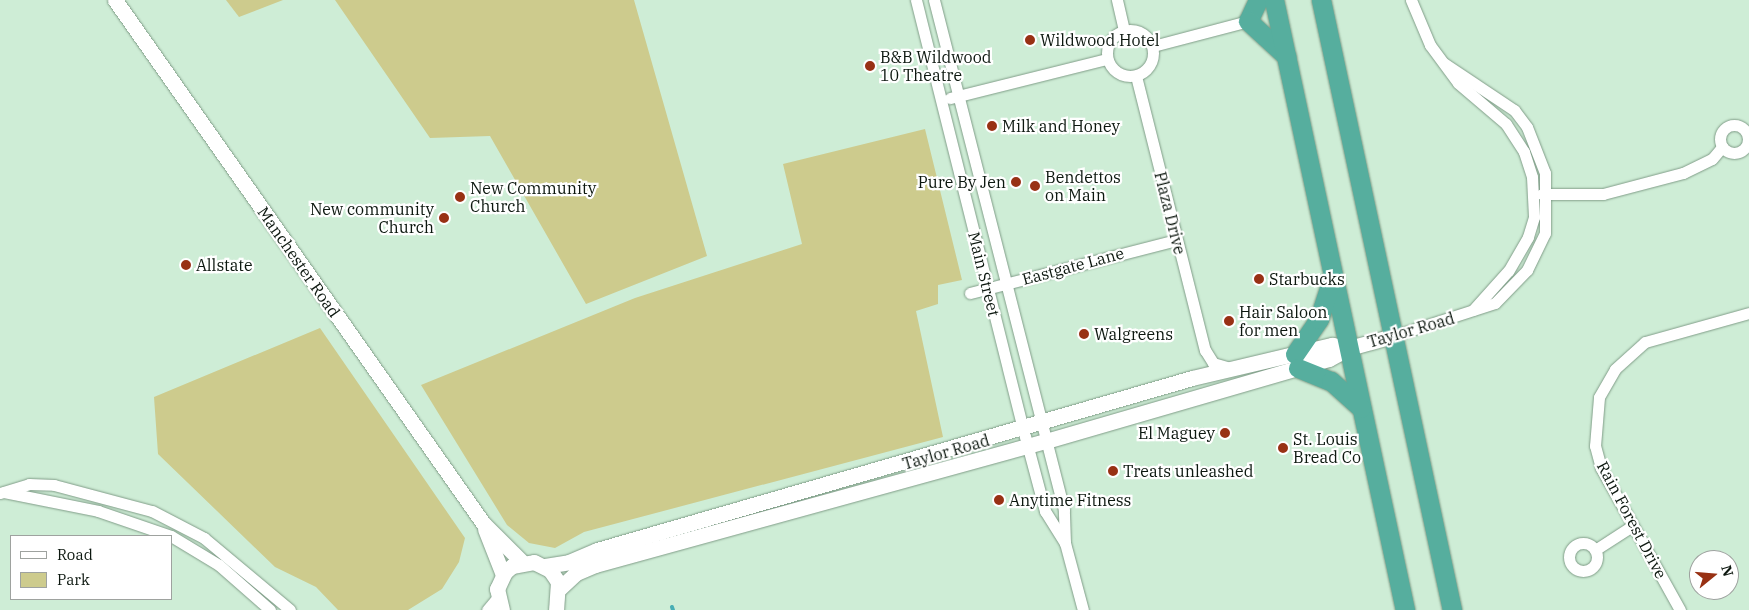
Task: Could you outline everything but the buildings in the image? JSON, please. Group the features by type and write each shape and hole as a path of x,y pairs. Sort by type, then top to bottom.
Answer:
{"highway":[{"path":"1258,0 1248,21 1286,56"},
{"path":"1274,0 1405,610"},
{"path":"1321,0 1452,610"},
{"path":"1333,275 1320,319 1297,361 1331,381 1362,408"}],"street":[{"name":"Manchester Road","path":"115,0 483,523 522,562"},
{"name":"Main Street","path":"916,0 1027,446 1045,511 1065,543"},
{"name":"Main Street","path":"934,0 1003,284 1064,510 1065,543 1083,610"},
{"path":"1117,0 1124,30"},
{"name":"Taylor Road","path":"1411,0 1418,24 1458,83 1516,137 1535,196 1534,217 1520,253 1473,310"},
{"path":"1153,46 1248,21"},
{"path":"1124,30 1141,32 1153,46 1151,65 1136,76 1121,75 1107,59 1110,41 1124,30"},
{"path":"941,101 1107,59"},
{"name":"Taylor Road","path":"544,566 1041,425 1190,379 1233,368 1334,358 1349,348 1495,303 1528,270 1545,234 1548,193 1537,146 1527,127 1514,110 1444,64"},
{"name":"Plaza Drive","path":"1136,76 1205,350"},
{"path":"1535,196 1548,193 1603,194 1674,176 1712,159 1722,147"},
{"name":"Eastgate Lane","path":"970,293 1176,240"},
{"name":"Rain Forest Drive","path":"1680,610 1601,468 1595,446 1596,412 1606,383 1645,342 1749,313"},
{"path":"1205,350 1213,363 1233,368"},
{"path":"1190,379 1201,367 1205,350"},
{"name":"Taylor Road","path":"560,588 576,573 595,565 1046,441 1297,361"},
{"path":"2,492 29,484 54,485 152,511 204,538 290,610"},
{"path":"2,492 29,501 98,511 168,535"},
{"name":"Manchester Road","path":"483,523 503,575"},
{"path":"1595,550 1632,526"},
{"path":"172,537 219,565 270,610"},
{"path":"495,606 503,575 522,562 544,566 560,588 557,609"}],"green space":[{"path":"226,0 283,0 239,17"},
{"path":"335,0 634,0 707,256 586,304 490,136 430,138"},
{"path":"925,129 962,280 938,285 938,304 916,311 943,437 584,532 555,548 529,543 507,525 421,385 635,298 802,244 783,164"},
{"path":"320,328 465,538 459,562 442,589 408,610 338,610 316,587 275,567 158,454 154,397"}],"place":[{"name":"Wildwood Hotel","path":"1030,40"},
{"name":"B&B Wildwood 10 Theatre","path":"870,66"},
{"name":"Milk and Honey","path":"992,126"},
{"name":"Pure By Jen","path":"1016,182"},
{"name":"Bendettos on Main","path":"1035,186"},
{"name":"New Community Church","path":"460,197"},
{"name":"New community Church","path":"444,218"},
{"name":"Allstate","path":"186,265"},
{"name":"Starbucks","path":"1259,279"},
{"name":"Hair Saloon for men","path":"1229,321"},
{"name":"Walgreens","path":"1084,334"},
{"name":"El Maguey","path":"1225,433"},
{"name":"St. Louis Bread Co","path":"1283,448"},
{"name":"Treats unleashed","path":"1113,471"},
{"name":"Anytime Fitness","path":"999,500"}]}
